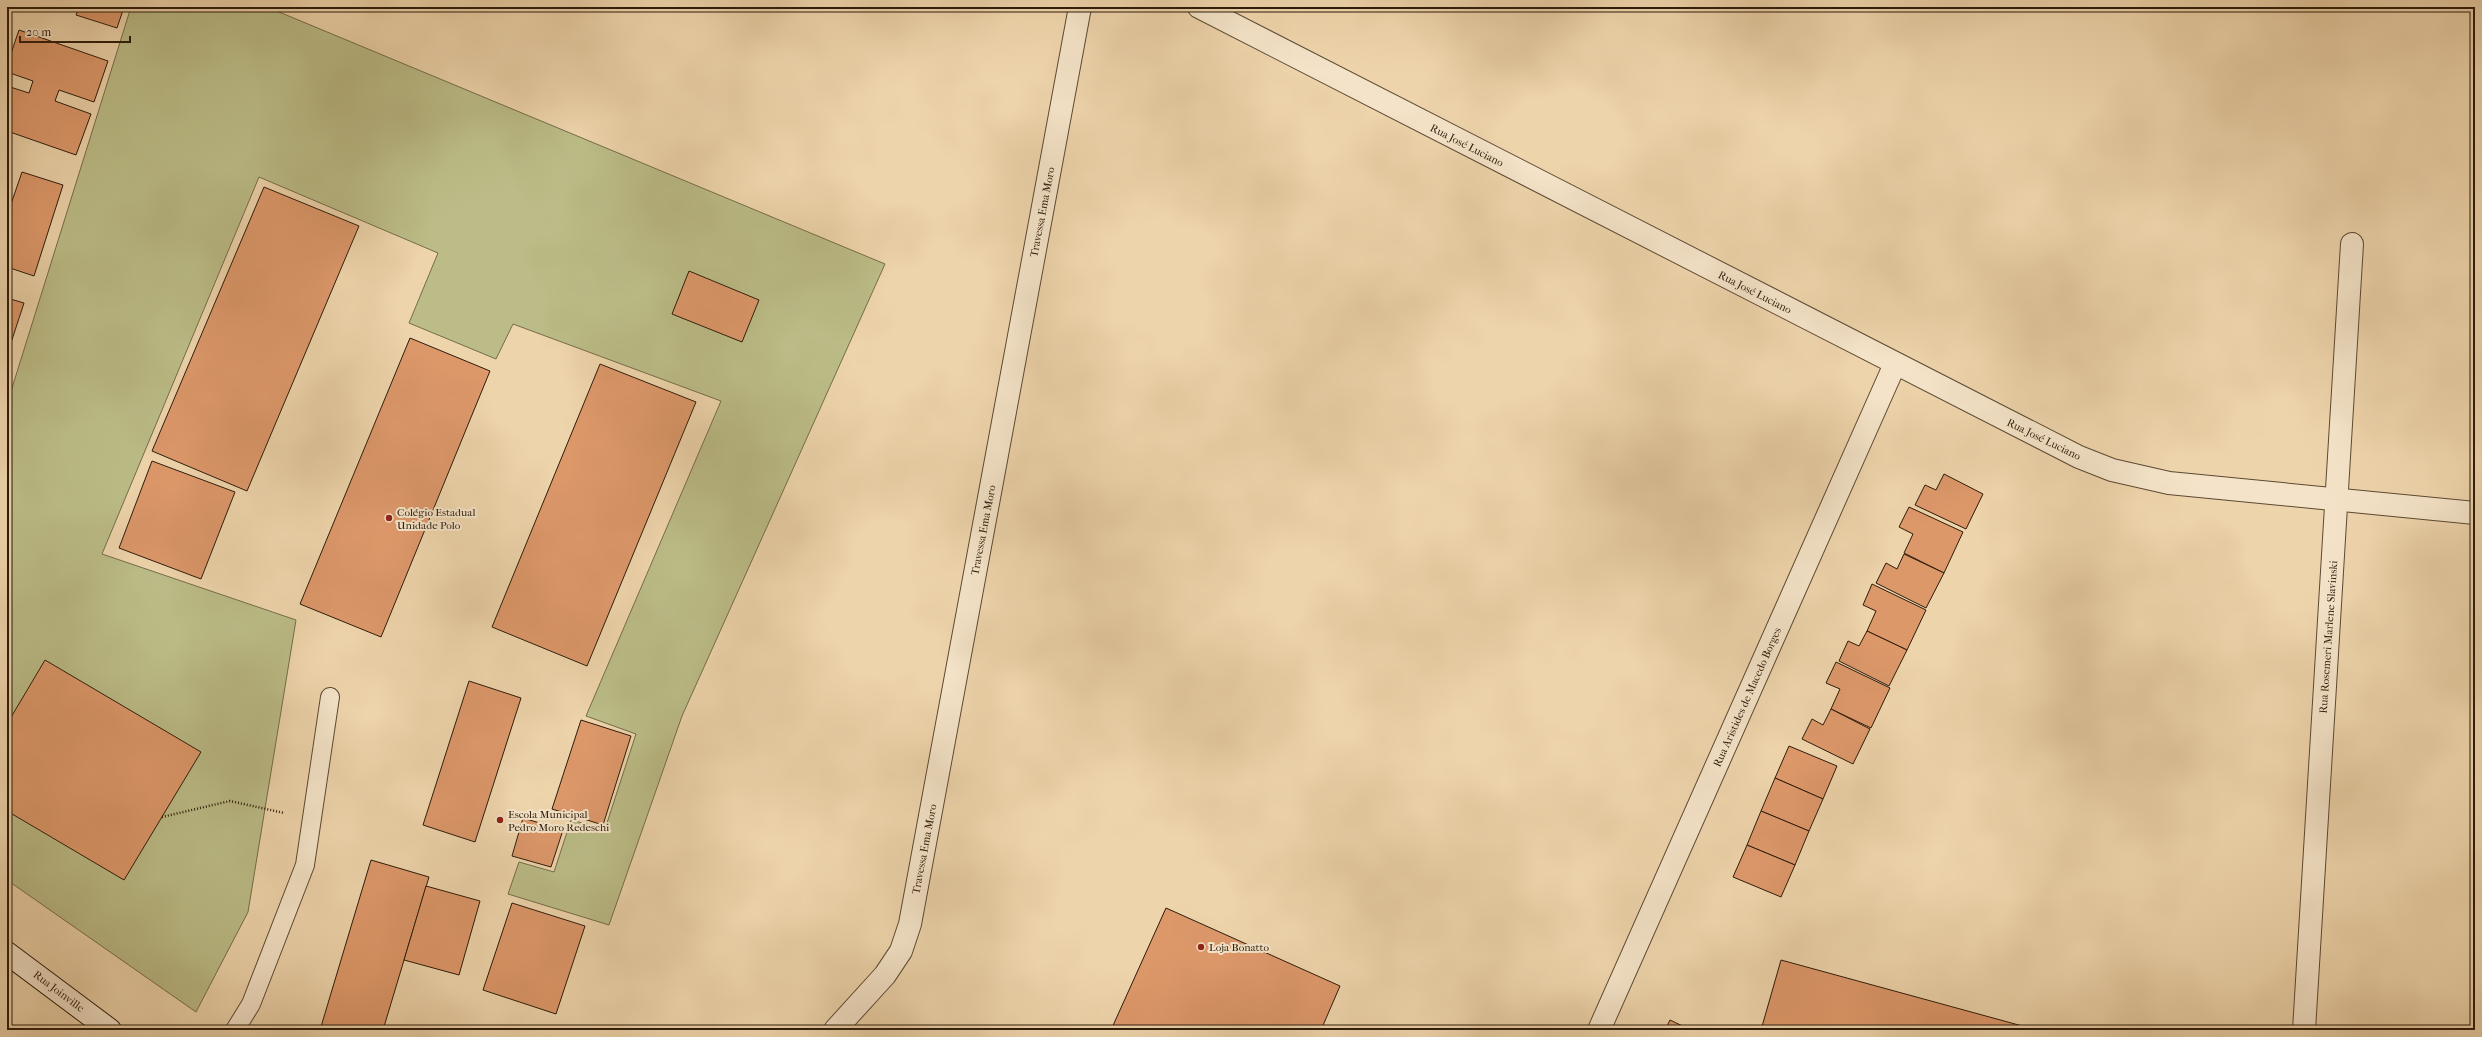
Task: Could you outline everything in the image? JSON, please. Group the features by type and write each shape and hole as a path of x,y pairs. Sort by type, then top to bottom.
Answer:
{"street":[{"name":"Travessa Ema Moro","path":"835,1030 885,975 901,951 910,924 1080,7"},
{"name":"Rua José Luciano","path":"1199,7 2079,457 2112,470 2170,483 2475,513"},
{"name":"Rua Rosemeri Marlene Slavinski","path":"2304,1030 2352,244"},
{"name":"Rua Aristides de Macedo Borges","path":"1599,1030 1895,364"},
{"name":"Rua Joinville","path":"7,953 110,1030"}],"lane":[{"path":"235,1030 251,1004 305,865 330,697"}],"path":[{"path":"162,817 230,801 312,819"}],"green space":[{"name":"Colégio Estadual Unidade Polo","path":"131,7 267,7 885,264 682,716 609,925 508,894 519,862 554,872 571,820 605,829 636,734 586,716 721,401 513,324 496,359 409,323 438,253 259,177 102,554 296,620 248,912 196,1012 7,880 7,404"}],"building":[{"path":"79,7 124,7 117,28 76,15"},
{"path":"19,30 108,61 94,102 59,90 55,101 91,114 76,155 7,131 7,86 29,93 33,81 7,72 7,65"},
{"path":"22,172 63,185 34,276 7,267 7,206 10,207"},
{"path":"264,187 359,226 247,491 152,451"},
{"path":"689,271 759,300 742,342 672,314"},
{"path":"7,298 24,303 7,355"},
{"path":"410,338 490,371 381,637 300,604"},
{"path":"600,364 696,402 587,666 492,627"},
{"path":"152,461 235,492 201,579 119,548"},
{"path":"1944,474 1983,494 1966,529 1915,505 1925,485 1936,490"},
{"path":"1909,507 1963,532 1944,573 1904,553 1913,534 1899,527"},
{"path":"1904,554 1944,573 1926,608 1876,583 1886,563 1897,569"},
{"path":"1872,584 1926,610 1907,650 1867,631 1876,611 1863,605"},
{"path":"1867,631 1907,650 1889,686 1839,661 1848,641 1859,646"},
{"path":"45,660 201,752 124,880 7,811 7,724"},
{"path":"1836,662 1890,688 1871,728 1831,709 1840,689 1826,683"},
{"path":"469,681 521,698 475,842 423,825"},
{"path":"1831,709 1870,729 1853,764 1802,739 1812,719 1823,725"},
{"path":"581,720 631,736 603,825 552,809"},
{"path":"1789,746 1837,766 1823,799 1775,778"},
{"path":"1775,778 1823,799 1809,831 1761,811"},
{"path":"1761,811 1809,831 1795,865 1747,845"},
{"path":"523,818 563,830 551,867 512,856"},
{"path":"1747,845 1795,865 1781,897 1733,877"},
{"path":"371,860 429,877 383,1030 320,1030"},
{"path":"426,886 480,901 459,975 404,960"},
{"path":"512,903 585,926 556,1014 483,990"},
{"name":"Loja Bonatto","path":"1166,908 1340,986 1321,1030 1111,1030"},
{"path":"1781,960 2037,1030 1761,1030"},
{"path":"1670,1020 1691,1030 1665,1030"}],"place":[{"name":"Colégio Estadual Unidade Polo","path":"389,518"},
{"name":"Escola Municipal Pedro Moro Redeschi","path":"500,820"},
{"name":"Loja Bonatto","path":"1201,947"}]}
